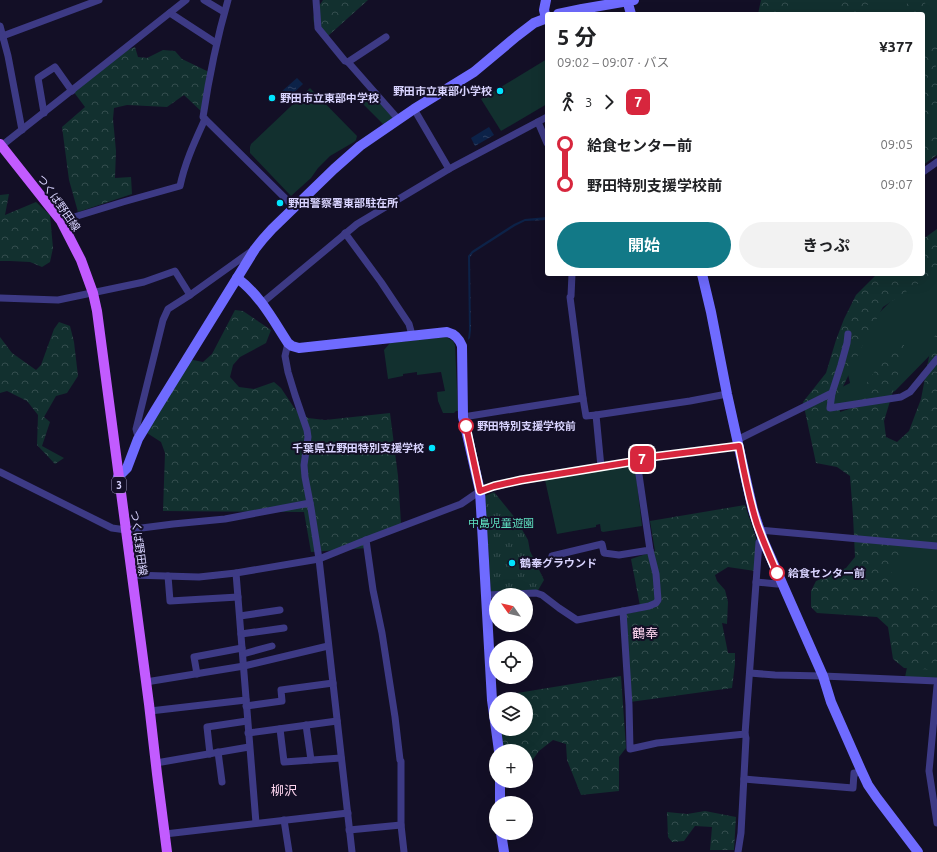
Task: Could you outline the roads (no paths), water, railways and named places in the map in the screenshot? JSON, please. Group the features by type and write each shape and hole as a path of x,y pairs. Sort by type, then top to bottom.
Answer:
{"main road":[{"name":"つくば野田線","path":"0,146 61,221 81,260 93,293 101,334 118,477 150,711 167,852"}],"street":[{"path":"2,37 99,0"},
{"path":"0,146 44,113 186,0"},
{"path":"204,0 224,12"},
{"path":"61,221 180,186 189,154 205,119 207,88 216,42 228,0"},
{"path":"316,0 318,28 345,61 348,62 399,120"},
{"path":"545,0 545,13"},
{"path":"568,12 629,0 630,12"},
{"path":"170,13 216,42"},
{"path":"118,477 127,468 134,447 167,390 255,249 263,239 345,158 368,140 414,109 474,72 534,23 545,19"},
{"path":"0,26 14,83 22,130"},
{"path":"348,62 386,36"},
{"path":"44,113 38,78 55,67 72,91"},
{"path":"414,109 448,169"},
{"path":"262,302 357,224 448,169 545,118"},
{"path":"205,119 294,207"},
{"path":"538,122 545,138"},
{"path":"925,171 937,162"},
{"path":"345,234 381,282 409,324 412,335"},
{"path":"140,436 136,429 163,320 168,309 255,249"},
{"path":"0,298 58,300 144,282 175,271 190,295"},
{"path":"572,276 570,297 582,398 586,416 690,401 727,394"},
{"path":"703,276 753,510 761,535 823,676 831,702 868,785 876,798 918,852"},
{"path":"237,278 262,302 288,343 299,348 447,332 456,336 460,340 462,346 464,417 480,491 492,700 498,744"},
{"path":"848,334 847,343 832,393 830,408 901,397 910,392 937,359"},
{"path":"288,343 285,356 288,372 308,437 304,465 305,477 319,560 352,852"},
{"path":"132,575 199,577 236,574 319,560 366,540 461,504 480,491 494,486 521,480 637,461 651,457 738,443 832,393"},
{"path":"464,417 582,398"},
{"path":"596,415 601,467"},
{"path":"487,595 536,593 542,595 577,620 648,606 656,603 658,600 656,574 650,550 637,461"},
{"path":"0,472 112,528 126,530 225,519 310,503"},
{"path":"761,535 937,546"},
{"path":"738,852 741,833 745,734 759,542 761,535"},
{"path":"366,540 372,590 382,633 401,762 401,825 404,852"},
{"path":"552,556 602,544 604,553 619,555 650,550"},
{"path":"236,574 256,824"},
{"path":"168,576 170,602 238,597"},
{"path":"756,582 777,584 781,582"},
{"path":"240,616 280,610"},
{"path":"623,611 629,705 630,749 657,743 745,734"},
{"path":"241,634 284,628"},
{"path":"197,674 194,657 272,646"},
{"path":"146,682 244,666 328,646"},
{"path":"750,673 937,681"},
{"path":"150,711 282,701 281,690 333,683"},
{"path":"937,686 929,771 937,823"},
{"path":"210,754 207,727 247,721"},
{"path":"248,733 337,722"},
{"path":"306,725 311,760"},
{"path":"280,729 284,762 341,758"},
{"path":"156,763 249,747"},
{"path":"218,752 222,782"},
{"path":"744,779 853,788 854,773 861,770"},
{"path":"165,834 348,813"},
{"path":"284,820 289,852"},
{"path":"349,830 401,825"},
{"path":"502,840 504,852"}],"water":[{"path":"297,78 303,84 287,99 281,92"},
{"path":"489,127 494,135 475,146 471,138"},
{"path":"545,217 545,220 525,221 515,226 473,253 470,257 471,330 470,338 468,340 468,256 472,251 514,224 525,219"}],"place":[{"name":"野田市立東部小学校","path":"500,91"},
{"name":"野田市立東部中学校","path":"272,98"},
{"name":"野田警察署東部駐在所","path":"280,203"},
{"name":"野田特別支援学校前","path":"466,426"},
{"name":"千葉県立野田特別支援学校","path":"432,448"},
{"name":"鶴奉グラウンド","path":"512,563"},
{"name":"給食センター前","path":"777,573"}],"district":[{"name":"鶴奉","path":"645,633"},
{"name":"柳沢","path":"284,790"}],"park label":[{"name":"中島児童遊園","path":"501,523"}]}
